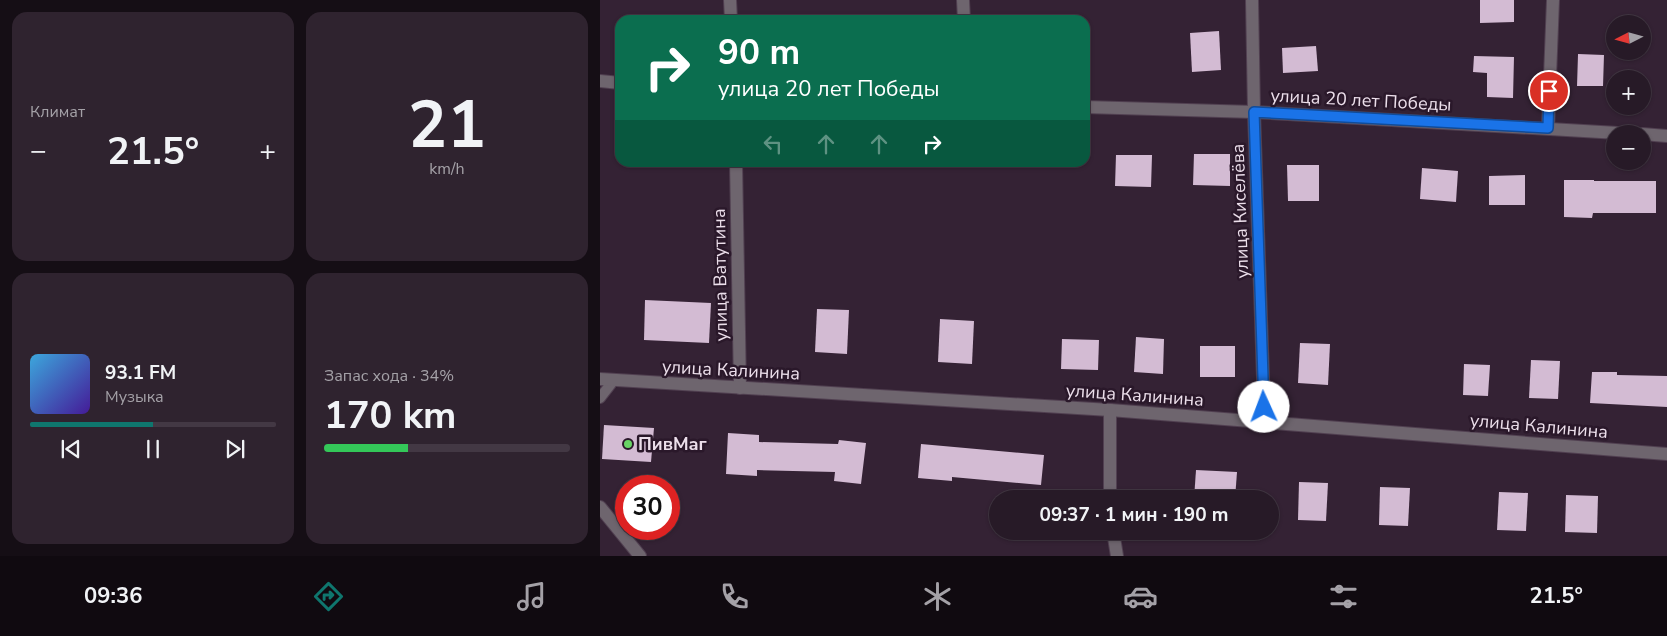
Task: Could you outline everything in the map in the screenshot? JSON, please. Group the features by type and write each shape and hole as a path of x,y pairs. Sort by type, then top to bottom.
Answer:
{"street":[{"path":"730,0 731,15"},
{"path":"963,0 964,15"},
{"name":"улица Киселёва","path":"1252,0 1254,112 1266,421"},
{"path":"1548,128 1552,0"},
{"path":"600,81 615,82"},
{"name":"улица 20 лет Победы","path":"1090,106 1254,112 1606,132"},
{"path":"1651,135 1667,136"},
{"name":"улица Ватутина","path":"736,167 740,388"},
{"name":"улица Калинина","path":"600,379 1110,410 1667,454"},
{"path":"1110,410 1110,490"},
{"path":"600,507 640,556"},
{"path":"1114,540 1117,556"}],"lane":[{"path":"600,398 614,380"}],"building":[{"path":"1480,0 1514,0 1514,22 1480,23"},
{"path":"1219,31 1221,70 1192,72 1190,33"},
{"path":"1316,46 1318,71 1283,73 1282,48"},
{"path":"1578,54 1604,55 1603,86 1577,86"},
{"path":"1474,56 1514,57 1513,98 1487,97 1487,73 1473,72"},
{"path":"1194,154 1230,154 1230,186 1193,185"},
{"path":"1116,155 1152,155 1151,187 1115,186"},
{"path":"1287,165 1319,165 1319,201 1288,201"},
{"path":"1422,168 1458,171 1456,202 1420,199"},
{"path":"1525,175 1525,205 1489,205 1489,176"},
{"path":"1564,180 1656,181 1656,213 1593,213 1592,218 1564,217"},
{"path":"645,300 711,303 709,343 644,340"},
{"path":"817,309 849,310 847,354 815,352"},
{"path":"940,319 974,321 972,364 938,362"},
{"path":"1136,337 1164,339 1163,374 1134,372"},
{"path":"1062,339 1099,340 1098,370 1061,369"},
{"path":"1300,343 1330,344 1328,385 1298,383"},
{"path":"1200,346 1235,346 1235,377 1200,377"},
{"path":"1531,360 1560,361 1558,399 1529,398"},
{"path":"1464,364 1490,365 1488,396 1463,395"},
{"path":"1592,372 1617,372 1617,375 1667,376 1667,407 1590,403"},
{"name":"ПивМаг","path":"604,425 654,428 651,462 602,459"},
{"path":"728,433 759,435 759,442 838,444 839,440 866,443 861,484 834,481 835,472 757,470 757,476 726,474"},
{"path":"921,444 1044,455 1041,485 952,477 952,481 918,478"},
{"path":"1196,470 1237,472 1236,490 1195,490"},
{"path":"1299,482 1328,483 1326,521 1298,520"},
{"path":"1380,487 1410,488 1408,526 1379,525"},
{"path":"1499,492 1528,493 1526,531 1497,530"},
{"path":"1566,495 1598,496 1597,533 1565,532"}],"place":[{"name":"ПивМаг","path":"628,444"}],"route":[{"path":"1264,407 1254,112 1548,128 1549,91"}]}
